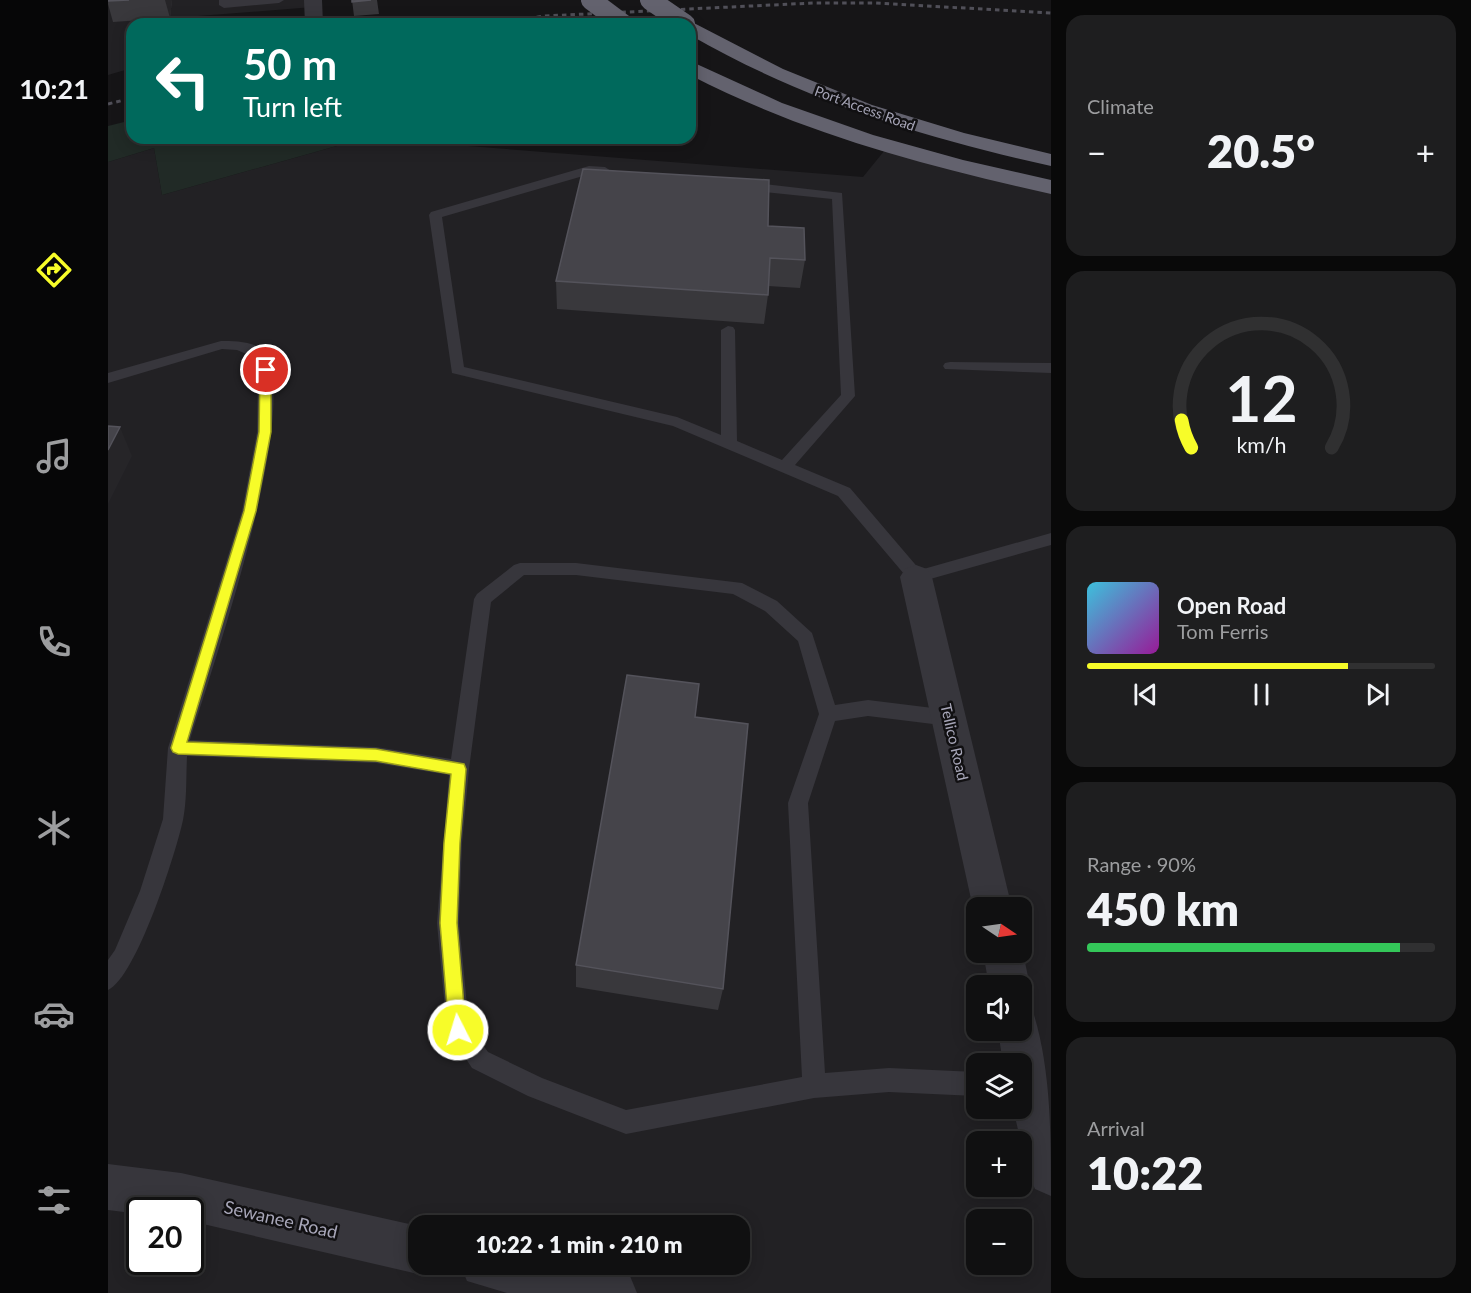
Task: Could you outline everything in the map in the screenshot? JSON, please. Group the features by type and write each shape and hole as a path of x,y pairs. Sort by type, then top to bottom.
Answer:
{"highway":[{"path":"591,0 615,18"},
{"path":"650,0 676,18"},
{"name":"Port Access Road","path":"696,31 738,56 798,84 854,105 919,127 1051,160"},
{"name":"Port Access Road","path":"696,70 759,100 813,121 900,148 1051,187"}],"street":[{"path":"313,0 314,18"},
{"name":"Tellico Road","path":"916,577 990,897"},
{"path":"1032,1105 1051,1173"},
{"name":"Sewanee Road","path":"108,1187 181,1197 408,1248"},
{"path":"533,1275 613,1293"}],"lane":[{"path":"224,0 224,5 279,0"},
{"path":"625,173 589,170 435,215 457,370 677,422 844,492 916,577 1051,539"},
{"path":"731,184 838,196 848,396 784,467"},
{"path":"728,330 729,444"},
{"path":"108,378 221,345 238,346 257,353 266,370 265,432 250,511 178,748 173,819 151,891 123,957 108,979"},
{"path":"950,366 1051,369"},
{"path":"814,1086 798,803 828,714 806,638 771,606 736,588 576,569 520,569 483,599 459,769 452,843 448,923 458,1030 480,1060 536,1088 626,1122 814,1086 889,1080 966,1084"},
{"path":"828,714 868,708 949,718"},
{"path":"178,748 376,755 459,769"}],"shaded area":[{"path":"108,0 313,0 313,7 173,18 126,18 126,70 108,75"},
{"path":"126,122 126,144 344,144 162,195 154,148 108,162 108,126"},
{"path":"344,144 442,144 863,177 889,145 1051,187 1051,1293 108,1293 108,162 154,148 162,195"}],"building":[{"path":"583,169 769,180 768,226 804,228 805,260 770,258 768,295 556,281"},
{"path":"108,426 120,427 108,450"},
{"path":"627,675 699,684 695,717 748,724 723,989 576,965"}],"railway":[{"path":"530,18 813,3 876,3 1051,13"},
{"path":"108,104 126,100"}],"route":[{"path":"266,370 265,432 250,511 178,748 376,755 459,769 448,923 458,1030"}]}
